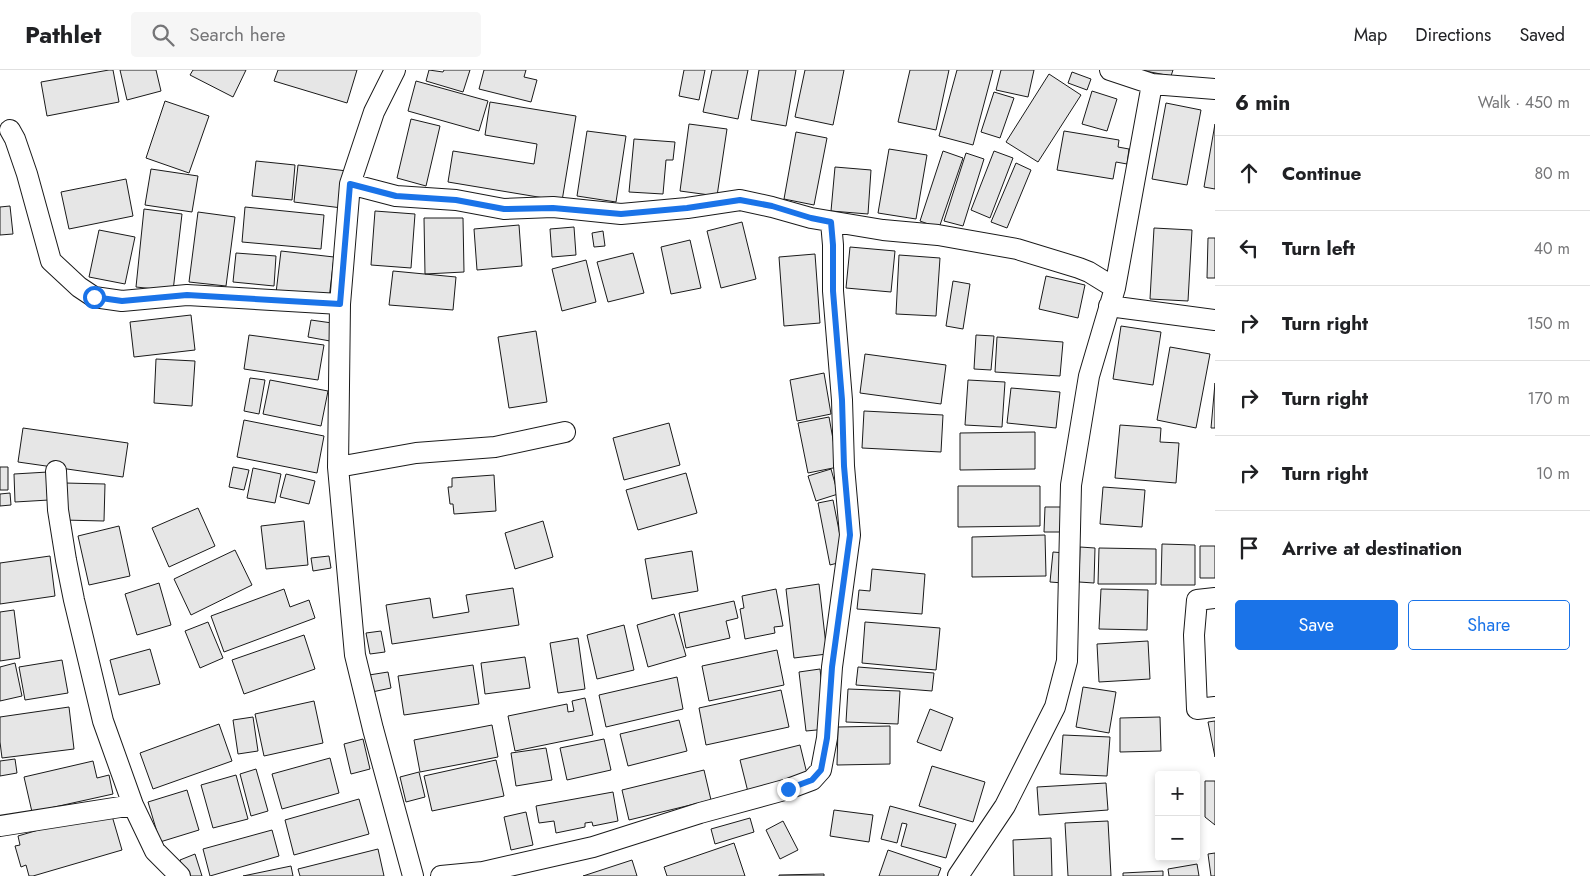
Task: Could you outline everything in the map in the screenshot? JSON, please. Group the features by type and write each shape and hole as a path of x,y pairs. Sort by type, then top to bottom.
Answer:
{"street":[{"path":"396,70 374,112 350,184 340,304 338,467 355,655 413,876"},
{"path":"1110,70 1152,84 1215,90"},
{"path":"958,876 1005,806 1055,707 1068,661 1071,485 1090,376 1112,297 1152,84"},
{"path":"10,130 27,174 51,261 79,287 94,297 122,301 187,295 340,304"},
{"path":"350,184 396,196 456,200 504,209 553,208 621,214 687,208 740,200 772,206 831,222 883,230 938,235 1017,249 1089,272 1112,297 1215,320"},
{"path":"441,876 483,872 594,847 700,812 788,789 812,780 821,770 827,738 832,667 850,535 833,291 831,222"},
{"path":"338,467 416,453 495,446 565,432"},
{"path":"56,471 58,510 74,600 103,721 134,805 156,851 180,876"},
{"path":"1215,598 1197,600 1194,636 1197,709 1215,707"},
{"path":"0,826 134,805"}],"building":[{"path":"113,70 119,102 47,116 41,82"},
{"path":"120,70 156,70 161,91 127,100"},
{"path":"193,70 246,70 233,97 190,75"},
{"path":"278,70 357,70 347,103 274,81"},
{"path":"429,70 443,72 444,70 470,70 463,92 426,81"},
{"path":"484,70 526,70 524,77 537,80 531,102 479,89"},
{"path":"684,70 705,70 699,100 679,96"},
{"path":"712,70 748,70 738,119 703,112"},
{"path":"759,70 796,70 786,126 751,120"},
{"path":"805,70 844,70 833,125 795,117"},
{"path":"910,70 949,70 936,130 898,122"},
{"path":"957,70 993,70 973,145 939,136"},
{"path":"1001,70 1034,70 1028,97 996,90"},
{"path":"1140,70 1173,70 1171,76"},
{"path":"1072,72 1091,79 1087,90 1068,83"},
{"path":"1049,74 1081,95 1038,162 1006,142"},
{"path":"416,81 488,101 479,131 408,111"},
{"path":"1092,91 1117,99 1107,131 1082,124"},
{"path":"994,92 1014,98 1000,138 981,132"},
{"path":"165,101 209,116 189,173 146,158"},
{"path":"490,102 576,116 562,201 448,182 453,151 534,164 537,144 485,135"},
{"path":"1166,103 1201,110 1187,185 1152,179"},
{"path":"411,119 440,126 426,186 397,178"},
{"path":"689,124 727,129 717,196 680,191"},
{"path":"1215,124 1215,189 1204,187"},
{"path":"587,131 626,136 616,202 577,196"},
{"path":"1064,131 1119,140 1118,147 1129,149 1127,164 1116,162 1113,179 1057,170"},
{"path":"796,132 827,138 814,205 784,199"},
{"path":"634,139 675,142 673,160 666,160 663,194 629,192"},
{"path":"889,149 927,155 916,219 878,213"},
{"path":"943,151 963,158 939,228 920,221"},
{"path":"994,151 1013,158 990,218 971,210"},
{"path":"966,153 984,159 963,226 944,221"},
{"path":"256,161 295,165 292,200 252,196"},
{"path":"1016,163 1031,170 1007,228 991,222"},
{"path":"298,165 347,171 342,208 294,202"},
{"path":"835,167 871,170 868,214 831,211"},
{"path":"151,169 198,176 192,212 145,205"},
{"path":"126,179 133,216 69,229 61,192"},
{"path":"10,206 13,234 0,235 0,207"},
{"path":"245,207 324,215 321,249 242,242"},
{"path":"144,209 182,214 173,291 136,287"},
{"path":"375,211 415,214 411,268 371,265"},
{"path":"198,212 235,217 226,286 189,282"},
{"path":"424,218 463,218 464,272 425,274"},
{"path":"742,222 756,279 721,288 707,231"},
{"path":"519,225 522,266 477,270 474,229"},
{"path":"574,227 576,255 552,257 550,229"},
{"path":"1154,228 1192,230 1188,301 1150,299"},
{"path":"99,230 135,237 125,284 89,277"},
{"path":"603,231 605,246 594,247 592,233"},
{"path":"1208,238 1215,238 1215,278 1207,278"},
{"path":"690,240 701,288 671,294 661,247"},
{"path":"850,247 895,251 891,292 846,288"},
{"path":"281,251 334,257 329,299 276,293"},
{"path":"236,253 276,256 274,286 233,282"},
{"path":"633,253 644,293 608,302 597,262"},
{"path":"815,254 820,323 784,326 779,257"},
{"path":"899,255 940,258 936,316 896,314"},
{"path":"586,260 596,302 562,311 552,269"},
{"path":"393,271 456,277 453,310 389,305"},
{"path":"1046,276 1085,285 1078,318 1039,309"},
{"path":"953,281 970,284 963,329 946,326"},
{"path":"191,315 195,350 134,357 130,322"},
{"path":"311,320 332,323 330,341 308,337"},
{"path":"1121,326 1161,332 1153,385 1113,379"},
{"path":"536,331 547,402 509,408 498,337"},
{"path":"249,335 324,345 318,380 244,369"},
{"path":"976,335 994,336 991,370 974,369"},
{"path":"997,337 1063,342 1060,376 995,372"},
{"path":"1170,347 1210,354 1196,428 1157,420"},
{"path":"865,354 946,365 941,404 860,393"},
{"path":"156,359 195,361 192,406 154,403"},
{"path":"824,373 831,414 797,421 790,380"},
{"path":"250,378 265,380 259,414 244,411"},
{"path":"270,380 328,391 321,426 263,414"},
{"path":"968,380 1005,382 1002,427 965,425"},
{"path":"1215,383 1215,428 1211,428"},
{"path":"1011,388 1060,392 1056,428 1007,423"},
{"path":"864,411 943,415 941,452 862,448"},
{"path":"829,417 838,467 808,473 798,423"},
{"path":"244,420 324,436 317,473 237,457"},
{"path":"669,423 680,465 624,480 613,438"},
{"path":"1120,425 1161,428 1160,442 1179,443 1176,483 1115,478"},
{"path":"23,428 128,443 123,477 18,462"},
{"path":"1035,432 1035,469 960,470 960,433"},
{"path":"0,467 8,467 8,490 0,490"},
{"path":"233,467 249,470 244,490 229,487"},
{"path":"253,468 281,474 275,503 247,498"},
{"path":"831,469 838,494 816,501 808,476"},
{"path":"48,472 49,500 15,502 14,474"},
{"path":"686,473 697,513 638,530 626,490"},
{"path":"286,474 315,481 309,504 280,497"},
{"path":"494,475 496,511 454,514 453,504 450,504 448,487 452,487 452,478"},
{"path":"65,483 105,484 104,521 63,520"},
{"path":"958,486 1040,486 1040,526 958,527"},
{"path":"1103,487 1145,490 1142,527 1100,524"},
{"path":"10,493 11,505 0,506 0,494"},
{"path":"833,500 845,561 830,565 818,503"},
{"path":"1045,507 1062,507 1061,532 1044,532"},
{"path":"198,508 215,546 169,567 152,528"},
{"path":"304,521 308,565 266,569 261,526"},
{"path":"543,521 553,557 515,569 505,533"},
{"path":"119,526 130,576 89,585 78,536"},
{"path":"1045,535 1046,576 972,577 972,537"},
{"path":"1162,544 1195,545 1195,585 1161,585"},
{"path":"1200,546 1215,546 1215,578 1200,578"},
{"path":"1080,547 1095,548 1094,583 1079,582"},
{"path":"1099,548 1156,549 1156,584 1098,584"},
{"path":"235,550 252,585 191,615 174,579"},
{"path":"692,551 698,591 652,599 645,559"},
{"path":"1053,552 1065,553 1063,583 1050,582"},
{"path":"50,556 55,596 0,604 0,563"},
{"path":"329,556 331,568 313,571 311,558"},
{"path":"872,569 925,574 922,614 857,609 859,590 870,591"},
{"path":"159,583 171,625 137,635 125,594"},
{"path":"819,584 827,654 794,658 786,589"},
{"path":"513,588 519,625 392,644 386,605 430,598 433,618 469,612 466,595"},
{"path":"284,589 290,607 309,600 315,618 224,652 211,616"},
{"path":"776,589 783,626 774,627 775,633 745,639 740,609 744,608 742,596"},
{"path":"1101,589 1148,590 1147,630 1099,629"},
{"path":"734,601 738,618 726,621 730,638 686,648 679,613"},
{"path":"14,610 20,658 0,661 0,612"},
{"path":"674,614 686,656 648,667 637,625"},
{"path":"208,622 223,658 200,668 185,631"},
{"path":"865,622 940,628 936,670 862,663"},
{"path":"624,625 634,670 597,679 587,635"},
{"path":"381,631 385,652 370,654 366,633"},
{"path":"304,635 315,669 244,694 232,660"},
{"path":"578,638 585,689 558,693 550,643"},
{"path":"1148,641 1150,679 1099,682 1097,644"},
{"path":"150,649 160,684 119,695 110,660"},
{"path":"777,650 784,685 709,701 702,666"},
{"path":"525,657 530,688 485,694 481,663"},
{"path":"62,660 68,693 25,700 19,667"},
{"path":"15,663 22,696 0,701 0,667"},
{"path":"473,665 479,704 404,715 398,676"},
{"path":"858,667 934,673 932,691 856,685"},
{"path":"820,669 827,729 806,731 799,672"},
{"path":"388,672 391,688 372,692 369,675"},
{"path":"677,677 683,709 606,727 599,695"},
{"path":"1083,687 1116,692 1109,733 1076,727"},
{"path":"848,689 900,691 898,724 846,722"},
{"path":"781,690 789,727 706,745 699,708"},
{"path":"585,698 593,735 515,751 508,716 567,704 568,712 574,711 572,701"},
{"path":"314,701 323,743 264,756 255,714"},
{"path":"69,707 74,749 2,758 0,717"},
{"path":"930,709 953,718 941,751 917,742"},
{"path":"253,717 258,751 238,754 233,720"},
{"path":"1160,717 1161,751 1120,752 1120,718"},
{"path":"679,720 687,751 628,766 620,734"},
{"path":"1215,721 1215,757 1208,722"},
{"path":"219,724 232,761 153,789 140,753"},
{"path":"492,725 498,757 420,772 414,740"},
{"path":"890,726 890,764 837,765 838,727"},
{"path":"1063,735 1110,737 1107,776 1060,774"},
{"path":"363,739 370,769 351,774 344,744"},
{"path":"604,739 611,770 567,780 560,748"},
{"path":"800,745 808,778 748,792 740,760"},
{"path":"546,748 552,780 516,786 511,753"},
{"path":"330,758 339,793 282,809 272,774"},
{"path":"15,759 17,773 0,776 0,761"},
{"path":"496,760 504,796 432,811 424,776"},
{"path":"93,761 97,778 109,775 113,794 32,812 24,777"},
{"path":"932,766 985,782 973,822 919,806"},
{"path":"256,769 268,811 251,816 240,774"},
{"path":"704,770 711,800 629,820 622,790"},
{"path":"419,772 425,797 406,802 400,777"},
{"path":"236,775 248,819 213,828 201,785"},
{"path":"1205,781 1215,781 1215,825 1205,817"},
{"path":"1106,783 1108,810 1039,815 1037,787"},
{"path":"187,790 199,830 160,842 148,802"},
{"path":"613,792 618,821 593,826 592,822 585,823 585,827 556,833 554,821 539,823 536,806"},
{"path":"359,799 369,834 294,855 285,820"},
{"path":"890,806 956,824 946,858 901,846 907,824 902,823 897,843 881,839"},
{"path":"110,809 122,850 33,876 29,876 26,865 21,867 15,846 20,845 18,836"},
{"path":"834,810 873,815 869,842 830,836"},
{"path":"526,812 533,845 511,850 504,817"},
{"path":"750,818 754,832 715,844 711,829"},
{"path":"783,821 798,850 780,859 766,830"},
{"path":"1108,821 1111,876 1068,876 1065,823"},
{"path":"272,830 279,856 210,876 203,849"},
{"path":"1051,838 1052,876 1014,876 1013,840"},
{"path":"734,843 745,876 667,876 664,867"},
{"path":"378,849 384,876 300,876 298,869"},
{"path":"888,850 941,868 938,876 879,876"},
{"path":"1215,853 1215,876 1211,876 1208,854"},
{"path":"195,854 202,876 185,876 180,860"},
{"path":"632,860 637,876 583,876"},
{"path":"1197,864 1199,876 1169,876 1168,869"},
{"path":"291,866 293,876 243,876"},
{"path":"1163,871 1163,876 1123,876 1123,873"},
{"path":"824,874 824,876 779,876 779,875"}],"route":[{"path":"94,297 122,301 187,295 340,304 350,184 396,196 456,200 504,209 553,208 621,214 687,208 740,200 772,206 831,222 833,291 850,535 832,667 827,738 821,770 812,780 788,789"}]}
